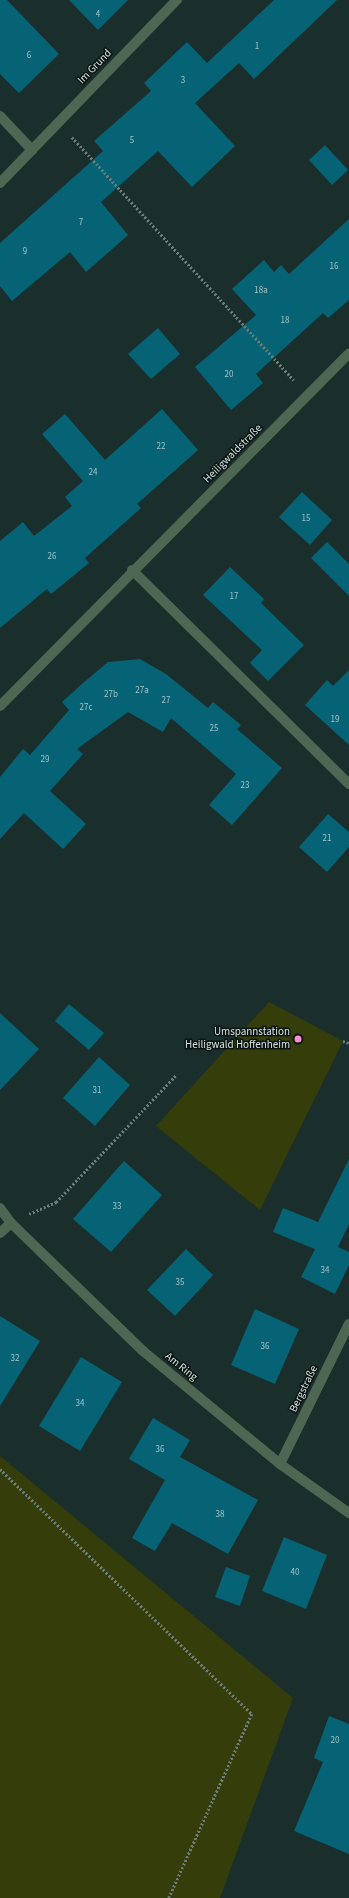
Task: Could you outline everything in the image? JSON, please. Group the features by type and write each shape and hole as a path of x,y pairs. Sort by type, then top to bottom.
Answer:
{"street":[{"name":"Im Grund","path":"0,183 177,0"},
{"path":"0,116 32,150"},
{"name":"Heiligwaldstraße","path":"0,706 132,570 308,396 349,353"},
{"path":"132,570 349,784"},
{"name":"Am Ring","path":"0,1208 11,1223 143,1351 280,1464 349,1513"},
{"path":"0,1233 11,1223"},
{"name":"Bergstraße","path":"280,1464 349,1324"}],"path":[{"path":"58,122 308,396"},
{"path":"343,1041 349,1043"},
{"path":"11,1223 56,1202 176,1075"},
{"path":"0,1469 252,1714 169,1898"}],"green space":[{"path":"269,1002 343,1041 260,1210 156,1126"},
{"path":"0,1456 293,1698 220,1898 0,1898"}],"building":[{"path":"0,0 7,0 59,54 19,93 0,74"},
{"path":"69,0 128,0 98,30"},
{"path":"274,0 337,0 254,79 239,63 195,103 235,146 192,187 158,151 101,202 128,235 86,272 70,252 12,301 0,286 0,243 103,151 94,141 151,91 144,83 187,42 207,63"},
{"path":"325,145 348,170 332,185 309,160"},
{"path":"349,219 349,300 328,318 323,313 256,374 263,383 231,410 195,367 256,315 232,289 264,260 274,272 281,265 289,274"},
{"path":"158,328 180,354 151,379 128,354"},
{"path":"162,409 198,450 137,504 141,508 85,558 89,563 51,594 47,589 0,628 0,541 23,522 34,536 72,506 65,497 83,481 42,434 65,414 105,460"},
{"path":"302,492 332,520 310,545 279,517"},
{"path":"327,542 349,564 349,596 311,558"},
{"path":"230,567 264,599 261,603 304,645 268,681 250,663 262,650 203,595"},
{"path":"140,659 166,674 208,708 213,702 241,725 237,729 282,768 232,825 209,805 236,774 171,718 163,732 128,712 77,749 83,754 50,791 86,824 63,849 24,813 0,839 0,777 23,749 30,755 69,710 62,702 83,683 108,662"},
{"path":"349,670 349,745 305,705 327,680 333,686"},
{"path":"328,814 349,832 349,847 327,872 299,847"},
{"path":"69,1004 104,1033 89,1050 55,1021"},
{"path":"0,1013 39,1049 0,1090"},
{"path":"99,1057 130,1085 95,1126 63,1098"},
{"path":"349,1159 349,1224 338,1247 349,1252 349,1265 335,1294 301,1277 315,1249 273,1232 283,1208 318,1222"},
{"path":"124,1161 162,1195 111,1252 73,1219"},
{"path":"186,1249 213,1275 175,1316 147,1290"},
{"path":"255,1309 299,1329 275,1384 231,1365"},
{"path":"0,1316 40,1341 0,1406"},
{"path":"81,1357 122,1382 80,1451 39,1426"},
{"path":"153,1418 190,1440 180,1457 258,1500 228,1554 172,1523 155,1551 132,1538 165,1480 129,1459"},
{"path":"284,1537 327,1555 306,1609 262,1591"},
{"path":"226,1567 250,1576 240,1606 215,1597"},
{"path":"329,1716 349,1724 349,1854 294,1831 323,1762 314,1758"}],"place":[{"name":"Umspannstation Heiligwald Hoffenheim","path":"298,1039"}]}
